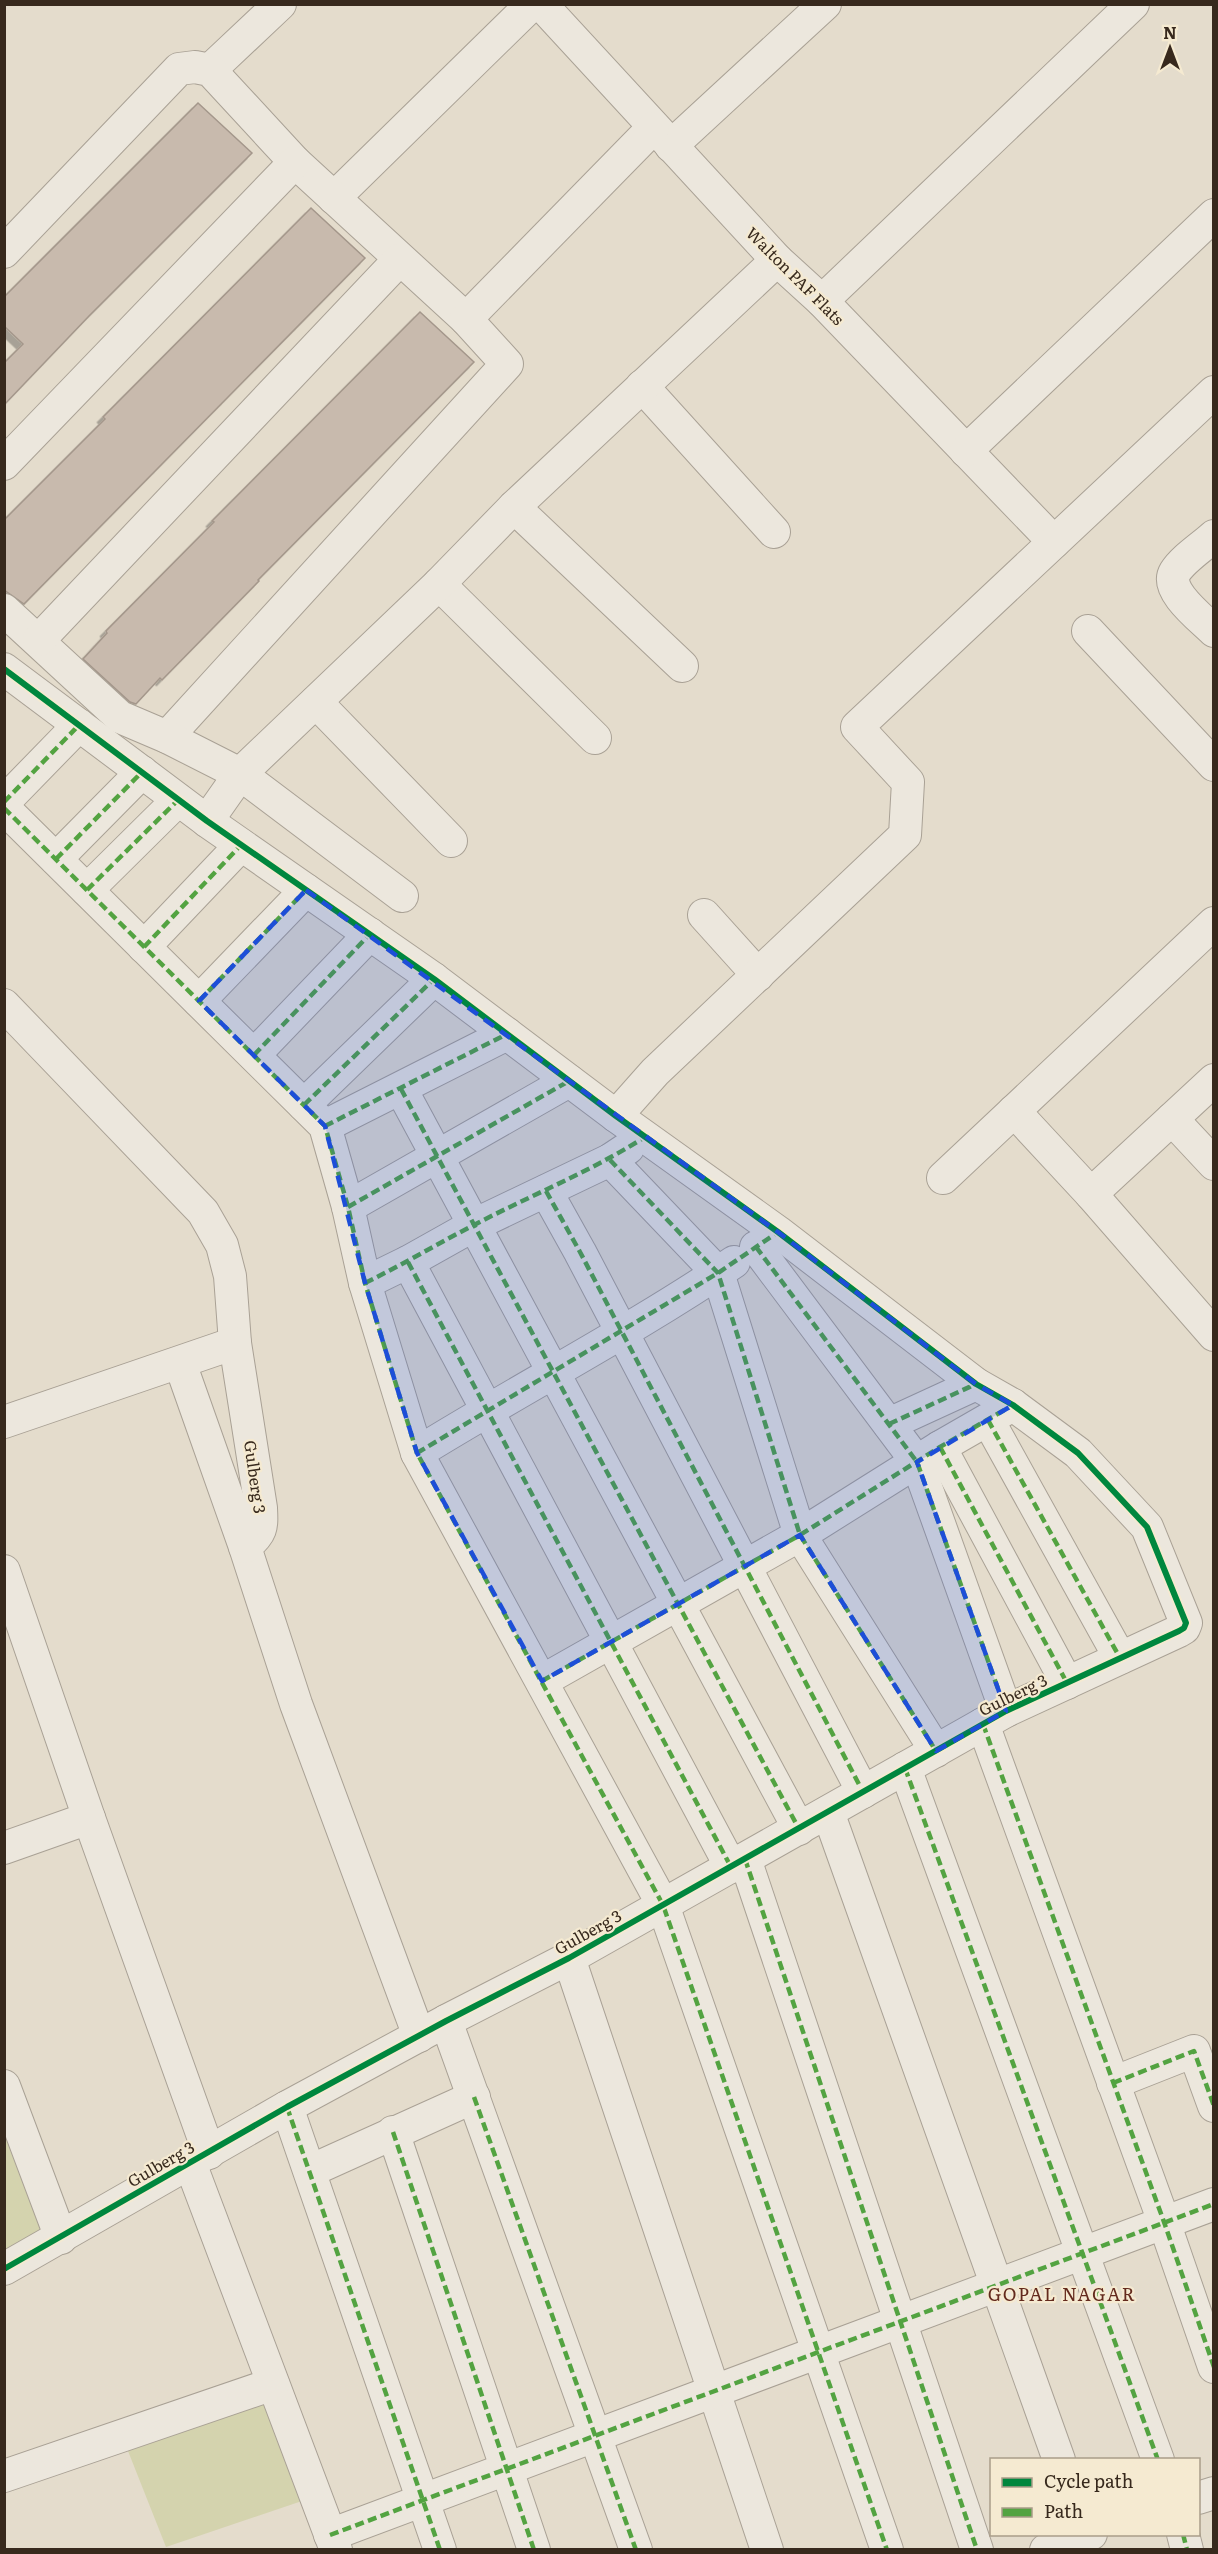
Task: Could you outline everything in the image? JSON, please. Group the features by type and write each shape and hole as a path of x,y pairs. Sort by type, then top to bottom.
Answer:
{"street":[{"path":"210,70 280,4"},
{"path":"334,198 532,4"},
{"name":"Walton PAF Flats","path":"541,4 777,260 822,301 1054,542"},
{"path":"466,319 662,137 825,4"},
{"path":"822,301 1133,4"},
{"path":"4,252 179,69 195,67 210,70 295,162 399,260 466,319 507,364 167,737"},
{"path":"4,464 295,162"},
{"path":"966,451 1214,215"},
{"path":"39,640 399,260"},
{"path":"207,821 240,774 439,584 514,507 777,260"},
{"path":"642,386 774,532"},
{"path":"616,1116 655,1072 906,835 908,782 858,727 1214,392"},
{"path":"514,507 682,666"},
{"path":"1214,536 1176,571 1172,581 1175,592 1214,631"},
{"path":"439,584 595,738"},
{"path":"4,610 120,717 167,737 240,774 402,896"},
{"path":"1088,631 1214,765"},
{"path":"8,678 79,725 207,821 434,979 645,1137 767,1240 976,1384 1001,1412 1120,1658"},
{"path":"315,702 451,841"},
{"path":"4,802 79,725"},
{"path":"56,859 142,772"},
{"path":"87,890 178,800"},
{"path":"4,808 315,1115 348,1207 365,1283 417,1453 663,1905 887,2550"},
{"path":"144,947 241,845"},
{"path":"199,1001 306,890"},
{"path":"704,915 758,975"},
{"path":"943,1178 1214,923"},
{"path":"254,1055 370,934"},
{"path":"315,1115 434,979"},
{"name":"Gulberg 3","path":"4,1005 203,1212 222,1245 230,1276 235,1343 261,1508 258,1536 245,1547"},
{"path":"315,1115 401,1089 507,1034"},
{"path":"1091,1194 1214,1080"},
{"path":"348,1207 569,1081"},
{"path":"401,1089 799,1829"},
{"path":"1014,1111 1091,1194 1214,1335"},
{"path":"1172,1119 1214,1164"},
{"path":"365,1283 474,1225 610,1160 645,1137"},
{"path":"610,1160 718,1273 800,1535 936,1751"},
{"path":"546,1191 863,1792"},
{"path":"417,1453 487,1410 554,1373 718,1273 767,1240"},
{"path":"767,1240 889,1425 929,1454 1067,1683"},
{"path":"408,1262 611,1642 738,1863 900,2321 977,2550"},
{"path":"4,1422 235,1343"},
{"path":"180,1363 297,1704 419,2036"},
{"path":"889,1425 976,1384"},
{"path":"542,1681 800,1535 1001,1412"},
{"name":"Gulberg 3","path":"4,2269 287,2107 569,1958 995,1718 1185,1628 1186,1623 1147,1527 1078,1453 1001,1412"},
{"path":"929,1454 995,1718 1113,2083 1214,2367"},
{"name":"Gulberg 3","path":"4,1571 89,1818 199,2158"},
{"path":"905,1768 1157,2458"},
{"path":"828,1812 1058,2458"},
{"path":"4,1848 89,1818"},
{"path":"569,1958 767,2550"},
{"path":"446,2021 636,2550"},
{"path":"1113,2083 1194,2051 1214,2106"},
{"path":"4,2086 61,2238"},
{"path":"310,2171 474,2097"},
{"path":"287,2107 440,2550"},
{"path":"393,2132 534,2550"},
{"path":"199,2158 273,2384 333,2542 423,2500 1214,2204"},
{"path":"4,2476 273,2384"},
{"path":"1046,2550 1088,2539"}],"highlighted area":[{"path":"306,890 778,1232 976,1384 1013,1405 917,1462 1006,1711 936,1751 800,1535 542,1681 417,1453 365,1283 325,1126 199,1001"}],"green space":[{"path":"4,2111 51,2230 4,2255"},
{"path":"267,2403 302,2501 166,2547 128,2451"}],"building":[{"path":"198,103 252,153 89,316 4,405 4,363 23,344 4,326 4,297"},
{"path":"311,208 365,258 24,604 4,590 4,520"},
{"path":"420,312 474,362 162,680 160,678 136,704 130,702 83,659 107,633 106,631 214,522 212,521"}],"marked path":[{"path":"4,802 79,725"},
{"path":"56,859 142,772"},
{"path":"87,890 178,800"},
{"path":"4,808 325,1126 348,1207 365,1283 417,1453 663,1905 887,2550"},
{"path":"144,947 241,845"},
{"path":"199,1001 306,890"},
{"path":"254,1055 370,934"},
{"path":"304,1105 434,979"},
{"path":"325,1126 507,1034"},
{"path":"348,1207 569,1081"},
{"path":"401,1089 799,1829"},
{"path":"365,1283 474,1225 603,1161 645,1137"},
{"path":"610,1160 718,1273 800,1535 936,1751"},
{"path":"546,1191 863,1792"},
{"path":"417,1453 718,1273 778,1232"},
{"path":"756,1247 917,1462 1006,1711"},
{"path":"408,1262 731,1867"},
{"path":"889,1424 976,1384"},
{"path":"542,1681 800,1535 940,1447 1013,1405"},
{"path":"988,1420 1120,1658"},
{"path":"940,1447 1067,1683"},
{"path":"983,1724 1164,2222 1214,2367"},
{"path":"905,1768 1157,2458"},
{"path":"745,1859 977,2550"},
{"path":"1113,2083 1194,2051 1214,2106"},
{"path":"474,2097 636,2550"},
{"path":"287,2107 440,2550"},
{"path":"393,2132 534,2550"},
{"path":"330,2535 1214,2204"},
{"path":"1184,2536 1187,2550"}],"cycle path":[{"path":"4,669 207,821 434,979 616,1116 778,1232 976,1384 1013,1405 1078,1453 1147,1527 1186,1623 1179,1631 1006,1711 569,1958 287,2107 4,2269"}],"district":[{"name":"GOPAL NAGAR","path":"1062,2295"}]}
